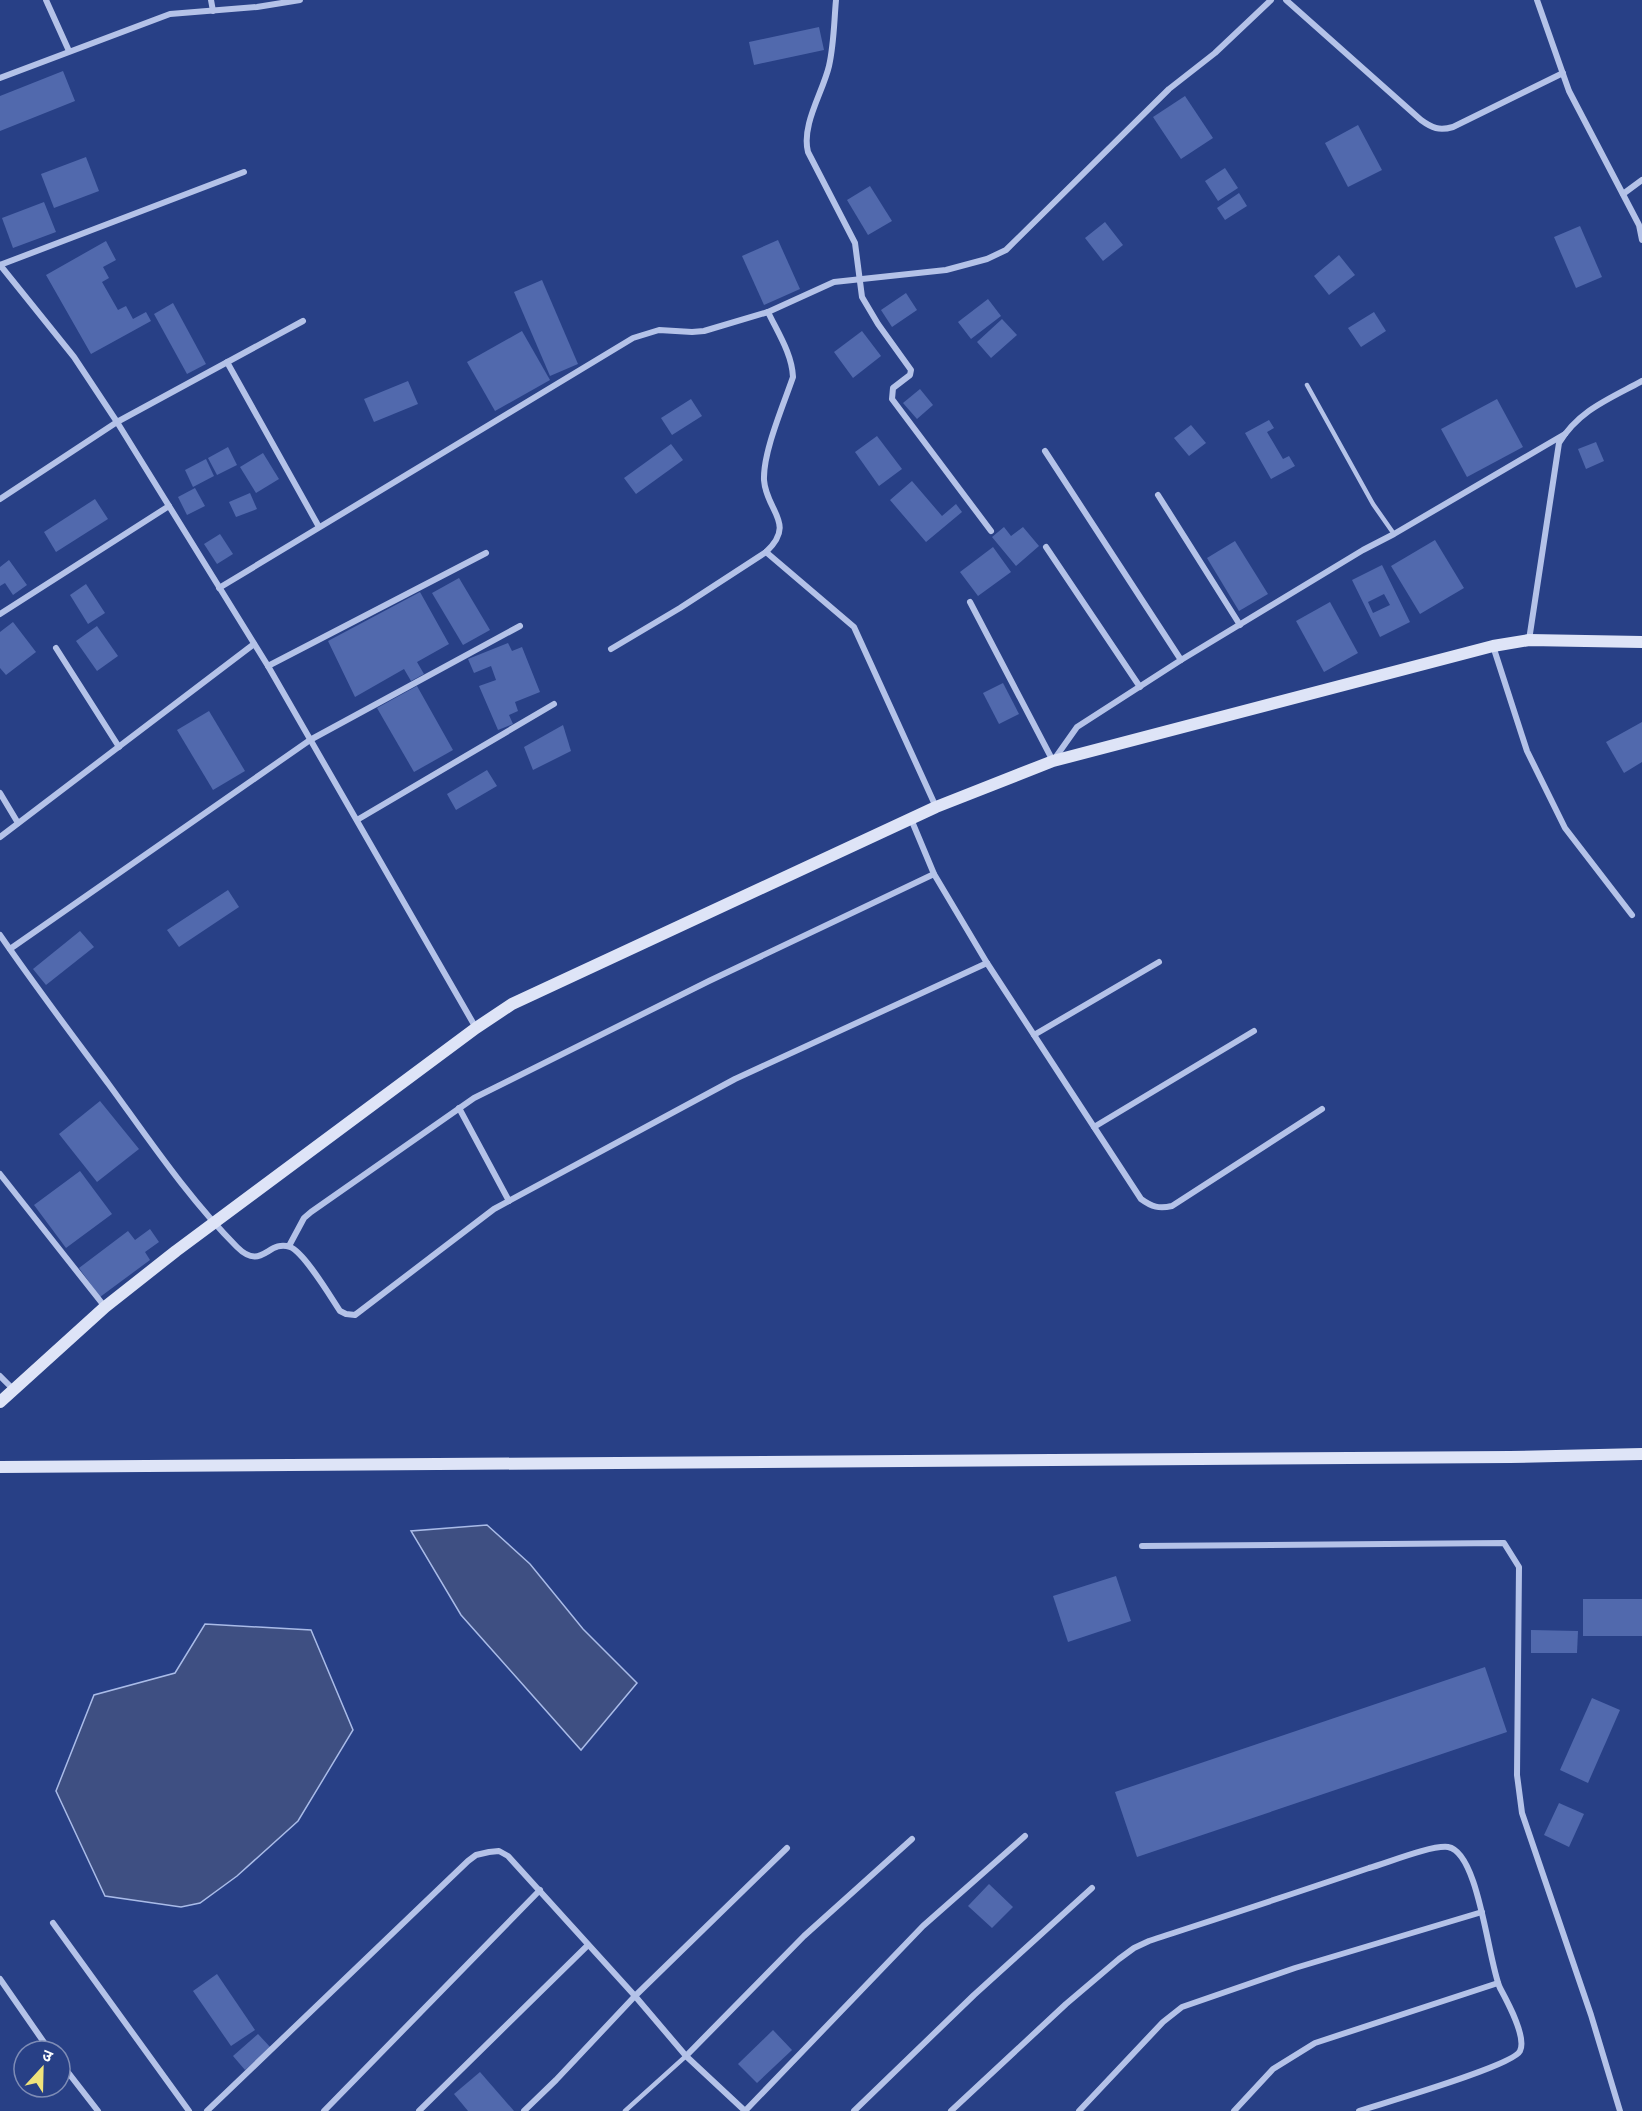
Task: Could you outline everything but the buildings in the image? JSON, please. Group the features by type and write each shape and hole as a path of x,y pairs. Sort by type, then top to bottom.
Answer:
{"street":[{"path":"46,0 69,51"},
{"path":"210,0 213,11"},
{"path":"0,78 170,14 256,7 300,0"},
{"path":"836,0 830,65 806,131 805,141 812,161 855,243 862,297 911,370 910,375 893,388 892,399 991,531"},
{"path":"1260,0 1265,5"},
{"path":"219,588 633,338 659,330 704,331 768,312 834,282 946,270 987,259 1006,250 1169,89 1215,53 1271,0"},
{"path":"1286,0 1421,120 1442,130 1453,128 1563,73"},
{"path":"1537,0 1569,91 1639,225 1642,240"},
{"path":"244,172 0,265 74,357 117,422 268,666 476,1028"},
{"path":"1623,194 1642,180"},
{"path":"611,649 680,608 766,552 777,542 780,533 779,523 764,479 767,459 793,377 789,356 768,312"},
{"path":"0,498 117,422 303,321"},
{"path":"227,362 319,528"},
{"path":"1529,640 1559,443 1575,421 1587,411 1642,381"},
{"path":"1053,761 1077,727 1181,660 1363,550 1565,434"},
{"path":"1046,451 1181,660"},
{"path":"1158,495 1240,625"},
{"path":"0,614 168,506"},
{"path":"1046,548 1140,687"},
{"path":"766,552 854,627 936,807"},
{"path":"268,666 486,553"},
{"path":"970,602 1053,761"},
{"path":"10,949 310,740 520,626"},
{"path":"0,1402 105,1307 214,1223 476,1028 512,1004 936,807 1053,761 1493,645 1529,640 1642,642"},
{"path":"0,837 254,644"},
{"path":"1493,645 1527,751 1565,828 1632,915"},
{"path":"56,648 119,747"},
{"path":"357,820 554,704"},
{"path":"0,793 18,823"},
{"path":"911,819 934,874 987,963 1142,1199 1162,1209 1172,1206 1322,1109"},
{"path":"289,1246 304,1218 311,1212 485,1092 709,981 934,874"},
{"path":"0,934 151,1143 214,1223 243,1253 251,1257 261,1256 279,1245 289,1246 300,1252 340,1311 355,1315 494,1209 735,1080 987,963"},
{"path":"1034,1035 1159,962"},
{"path":"1094,1127 1254,1032"},
{"path":"459,1108 509,1201"},
{"path":"0,1174 105,1307"},
{"path":"0,1376 14,1390"},
{"path":"0,1467 1498,1458 1642,1454"},
{"path":"1142,1546 1504,1543 1519,1568 1517,1775 1522,1813 1591,2015 1620,2111"},
{"path":"207,2111 476,1855 499,1851 508,1856 540,1890 686,2056 745,2111 923,1926 1025,1836"},
{"path":"686,2056 804,1936 912,1839"},
{"path":"951,2111 1075,1996 1134,1948 1149,1941 1439,1847 1450,1847 1458,1851 1463,1859 1479,1898 1498,1983 1514,2017 1522,2044 1520,2052 1514,2058 1485,2070 1359,2111"},
{"path":"524,2111 634,1996 787,1848"},
{"path":"854,2111 974,1995 1092,1888"},
{"path":"324,2111 540,1890"},
{"path":"1079,2111 1163,2022 1182,2007 1295,1968 1482,1912"},
{"path":"53,1923 189,2111"},
{"path":"419,2111 587,1946"},
{"path":"0,1979 42,2039"},
{"path":"1234,2111 1273,2069 1315,2043 1498,1983"},
{"path":"72,2077 98,2111"}],"lane":[{"path":"1307,385 1373,504 1394,534"},
{"path":"625,2111 686,2056"}],"water":[{"path":"487,1525 530,1564 583,1629 637,1683 581,1750 461,1615 411,1531"},
{"path":"205,1624 311,1630 353,1730 298,1821 237,1876 200,1903 181,1907 105,1896 56,1791 94,1695 175,1673"}]}
